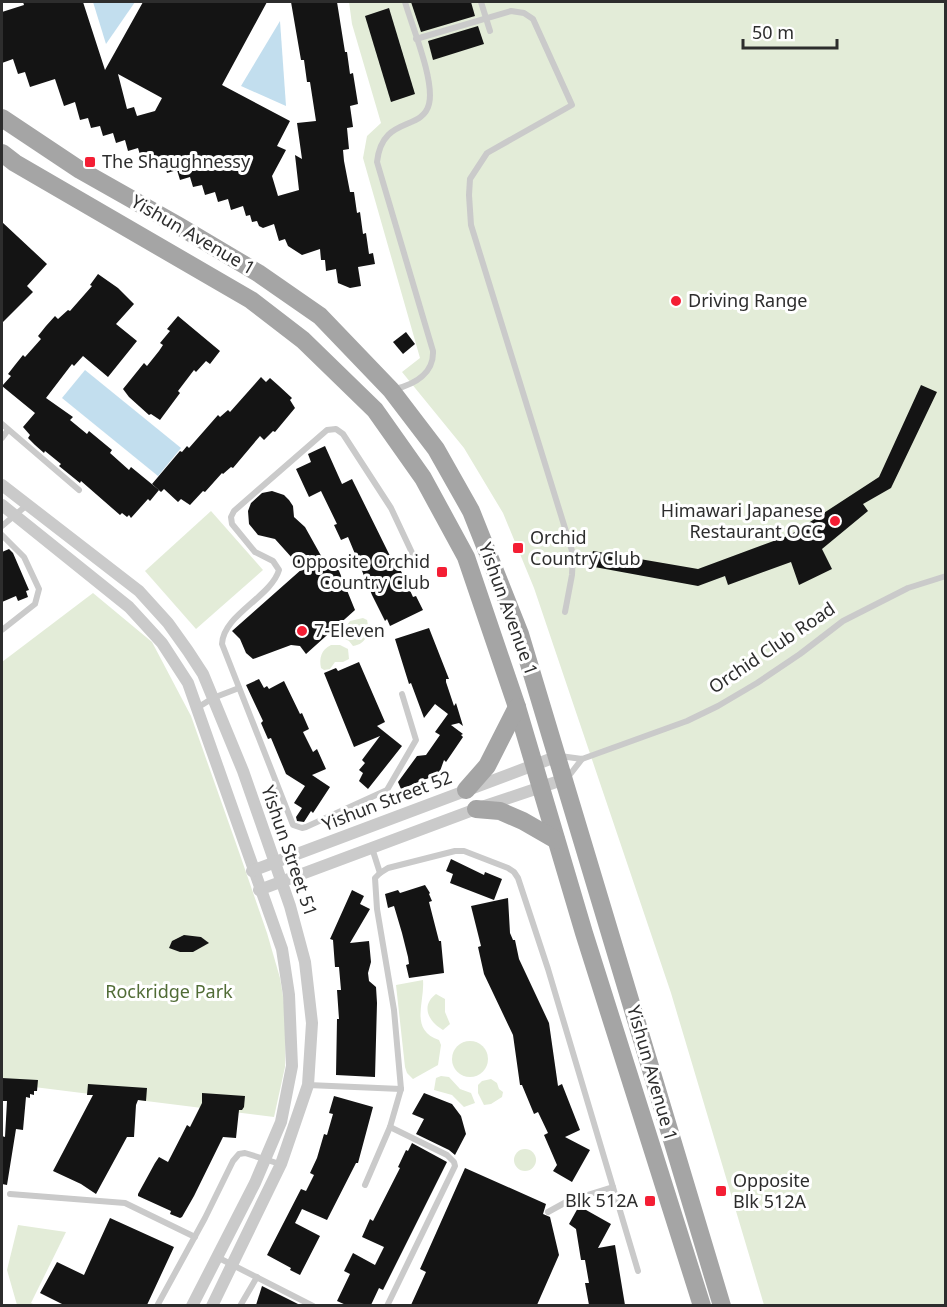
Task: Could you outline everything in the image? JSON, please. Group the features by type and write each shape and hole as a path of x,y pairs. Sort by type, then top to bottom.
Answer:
{"main road":[{"name":"Yishun Avenue 1","path":"2,118 80,170 258,273 320,316 391,390 436,449 471,511 520,634 566,779 722,1305"},
{"name":"Yishun Avenue 1","path":"2,153 15,164 251,300 303,340 375,410 423,478 466,557 518,707 556,840 702,1305"},
{"path":"466,790 487,766 518,707"},
{"path":"477,809 500,811 556,840"}],"street":[{"name":"Yishun Street 51","path":"2,485 139,591 189,651 203,674 243,771 290,906 305,962 312,1023 308,1085 281,1164 212,1305"},
{"path":"2,506 129,607 162,643 188,682 252,871 278,939 285,968 289,995 292,1066 281,1122 266,1160 192,1305"},
{"name":"Orchid Club Road","path":"535,764 558,756"},
{"name":"Yishun Street 52","path":"252,871 535,764"},
{"path":"222,782 243,771"},
{"path":"260,891 281,881 477,809 566,779"}],"lane":[{"path":"391,390 418,379 433,361 433,351 377,162 378,149 383,139 390,132 424,115 429,106 429,84 405,2"},
{"path":"481,2 490,31"},
{"path":"416,39 511,11 524,13 533,19 572,105 487,153 470,179 469,195 471,225 573,554 572,575 565,612"},
{"path":"2,424 79,490"},
{"path":"402,694 416,740 387,790 302,828 293,825 222,644 224,632 270,584 279,570 273,561 255,552 232,524 231,517 234,511 327,430 336,429 343,434 392,508 414,557"},
{"path":"2,438 9,430"},
{"path":"2,526 27,505"},
{"path":"2,535 24,557 39,589 35,604 2,630"},
{"name":"Orchid Club Road","path":"558,756 582,759 687,721 718,706 792,660 843,621 908,588 945,576"},
{"path":"197,708 213,698 238,688"},
{"path":"566,779 582,759"},
{"path":"372,848 380,873"},
{"path":"365,1185 390,1127 400,1089 394,1010 374,886 375,878 380,873 416,861 455,851 464,851 514,872 548,969 638,1270"},
{"path":"308,1085 400,1089"},
{"path":"387,1305 455,1166 447,1155 390,1127"},
{"path":"157,1305 195,1237 233,1161 239,1154 281,1164"},
{"path":"549,1212 568,1201 613,1187"},
{"path":"10,1194 125,1203 195,1237"},
{"path":"217,1257 313,1305"},
{"path":"240,1305 257,1277"}],"green space":[{"path":"349,2 945,2 945,1305 764,1305 671,993 534,588 503,513 464,448 402,372 420,358 363,158 367,136 381,123 352,24"},
{"path":"211,511 263,570 196,629 145,571"},
{"name":"Rockridge Park","path":"93,593 152,642 191,716 267,933 280,978 286,1028 285,1067 274,1117 2,1083 2,662"},
{"path":"363,618 367,620 368,633 362,643 353,646 345,639 342,632 350,621"},
{"path":"331,645 340,645 348,649 349,659 335,662 330,669 324,670 321,668 321,658 325,649"},
{"path":"423,980 421,1022 424,1030 439,1040 441,1045 438,1065 413,1079 405,1067 396,985"},
{"path":"436,994 445,999 445,1012 450,1024 443,1030 430,1018 427,1009"},
{"path":"470,1041 483,1046 488,1059 483,1072 470,1077 457,1072 452,1059 457,1046"},
{"path":"449,1077 460,1089 471,1093 475,1103 464,1107 452,1095 434,1090 436,1078"},
{"path":"491,1079 503,1092 502,1097 491,1104 484,1105 478,1093 478,1085 482,1081"},
{"path":"525,1149 533,1152 536,1160 533,1168 525,1171 517,1168 514,1160 517,1152"},
{"path":"18,1225 66,1232 31,1303 35,1305 17,1305 7,1270"}],"water":[{"path":"93,2 135,2 106,44"},
{"path":"280,21 286,106 241,86"},
{"path":"85,370 181,448 158,476 62,398"}],"building":[{"path":"23,2 83,2 105,70 143,2 267,2 222,85 290,121 277,146 286,150 272,176 278,196 299,190 295,155 302,159 297,123 316,121 310,82 307,82 304,60 301,60 291,2 337,2 345,52 347,52 350,74 353,73 358,104 350,106 353,127 347,128 349,149 343,150 344,161 350,192 354,192 363,234 366,233 369,254 373,253 375,264 358,267 361,286 350,288 338,283 336,269 326,271 325,260 321,260 320,249 302,255 288,246 285,239 279,241 274,224 263,228 259,226 257,221 252,222 250,215 246,216 243,206 231,210 228,199 218,202 215,192 205,195 202,185 193,187 190,177 180,180 177,170 167,173 164,162 155,165 152,155 141,158 138,148 128,151 125,140 116,143 113,133 103,136 100,126 91,128 88,118 80,120 75,102 64,106 55,79 30,87 25,72 18,74 13,59 2,63 2,12 24,5","holes":["118,74 162,98 155,111 137,116 134,107 127,109"]},
{"path":"411,2 471,2 475,16 421,32"},
{"path":"389,8 415,94 391,102 365,16"},
{"path":"478,26 484,44 433,60 428,41"},
{"path":"2,222 47,264 27,286 33,292 2,323"},
{"path":"98,274 118,288 134,304 116,324 137,341 108,377 83,356 74,366 72,364 46,398 73,417 70,420 87,434 89,431 112,450 110,453 129,470 131,467 159,490 131,518 122,513 120,515 28,438 30,435 23,427 35,413 2,386 11,376 8,374 23,355 25,357 41,339 38,336 46,326 55,316 58,319 68,310 70,311 92,286 90,285"},
{"path":"178,316 220,351 210,364 206,361 196,372 194,370 160,420 149,415 123,389 144,363 147,366 159,351 163,345 160,343 170,331 167,329"},
{"path":"406,332 415,344 403,354 393,342"},
{"path":"261,377 266,382 270,378 279,386 292,398 290,400 295,408 275,432 273,431 264,440 260,436 233,468 222,473 190,505 181,499 178,502 164,489 161,492 152,484 180,451 182,452 187,446 189,448 218,415 220,417 228,410 230,412"},
{"path":"921,385 937,392 891,488 863,504 868,511 822,549 832,569 799,585 791,562 728,585 725,576 698,586 589,566 593,551 698,569 790,535 879,477"},
{"path":"325,446 342,484 352,479 392,560 395,558 413,597 416,596 423,610 390,626 387,619 385,621 372,595 348,537 341,540 334,525 337,524 321,491 309,497 296,469 311,462 308,454"},
{"path":"272,491 284,495 289,500 293,506 294,517 305,527 324,561 333,556 355,610 306,654 300,646 291,645 253,659 246,653 240,639 232,631 302,569 275,539 258,535 249,524 248,511 251,503 262,493"},
{"path":"9,549 13,553 29,590 26,591 28,597 18,601 16,596 2,602 2,552"},
{"path":"429,628 449,679 446,679 446,682 463,726 459,723 451,725 463,734 461,735 463,737 446,762 444,760 439,774 401,789 398,782 417,756 426,755 440,735 435,732 448,714 435,704 424,718 411,683 409,684 395,639"},
{"path":"359,662 385,722 377,726 402,746 368,789 359,781 363,773 359,770 365,763 362,760 380,736 354,747 324,673 336,668 338,671"},
{"path":"259,679 264,688 267,686 269,689 284,681 309,729 303,732 313,752 317,749 326,769 312,775 330,787 313,813 311,811 304,822 297,821 296,817 302,808 294,803 305,786 286,774 271,738 268,739 261,723 263,721 246,685"},
{"path":"451,859 484,875 485,872 502,879 494,900 450,883 453,874 446,871"},
{"path":"425,885 430,893 432,901 429,902 439,941 441,941 444,973 409,978 406,965 409,964 408,957 402,933 394,906 388,908 385,894 398,890 400,893"},
{"path":"352,890 364,896 360,904 370,909 350,943 369,941 371,962 368,973 369,981 376,987 377,1003 375,1077 336,1075 337,1019 339,1019 337,990 341,990 339,967 335,967 333,940 330,939"},
{"path":"508,898 510,933 515,940 519,959 549,1023 558,1086 562,1084 580,1130 565,1137 590,1150 572,1182 553,1171 557,1165 544,1135 548,1133 538,1112 534,1114 522,1085 520,1085 513,1035 484,974 478,947 481,946 471,906"},
{"path":"184,935 201,937 209,943 193,952 180,952 169,948 172,941"},
{"path":"2,1078 38,1080 37,1091 34,1091 34,1095 30,1094 30,1098 26,1097 23,1130 16,1129 7,1185 2,1184 2,1136 5,1137 7,1101 2,1101"},
{"path":"88,1084 147,1088 146,1101 138,1100 136,1105 134,1137 127,1137 96,1194 53,1171 93,1095 87,1095"},
{"path":"202,1093 245,1096 244,1107 239,1110 236,1138 223,1137 194,1196 180,1218 138,1194 159,1157 168,1162 187,1125 190,1127 202,1103"},
{"path":"424,1093 452,1104 461,1116 466,1134 455,1155 416,1134 424,1119 412,1114"},
{"path":"334,1096 373,1107 358,1163 327,1220 302,1209 295,1223 320,1236 300,1275 267,1255 301,1189 306,1191 314,1175 310,1173 324,1134 327,1135 333,1114 329,1113"},
{"path":"412,1143 447,1162 383,1290 379,1288 371,1305 346,1305 337,1301 350,1274 344,1271 353,1253 375,1265 384,1247 362,1237 370,1219 373,1221 400,1168 398,1167 406,1150 408,1151"},
{"path":"465,1168 546,1204 543,1214 550,1217 559,1255 537,1305 411,1305 426,1272 420,1269"},
{"path":"579,1206 611,1224 598,1248 615,1245 625,1305 589,1305 585,1283 589,1283 585,1260 581,1260 576,1229 569,1224"},
{"path":"110,1218 174,1247 147,1305 64,1305 40,1293 57,1262 84,1275"},
{"path":"262,1286 300,1305 256,1305"}],"place":[{"name":"The Shaughnessy","path":"90,162"},
{"name":"Driving Range","path":"676,301"},
{"name":"Himawari Japanese Restaurant OCC","path":"835,521"},
{"name":"Orchid Country Club","path":"518,548"},
{"name":"Opposite Orchid Country Club","path":"442,572"},
{"name":"7-Eleven","path":"302,631"},
{"name":"Opposite Blk 512A","path":"721,1191"},
{"name":"Blk 512A","path":"650,1201"}]}
